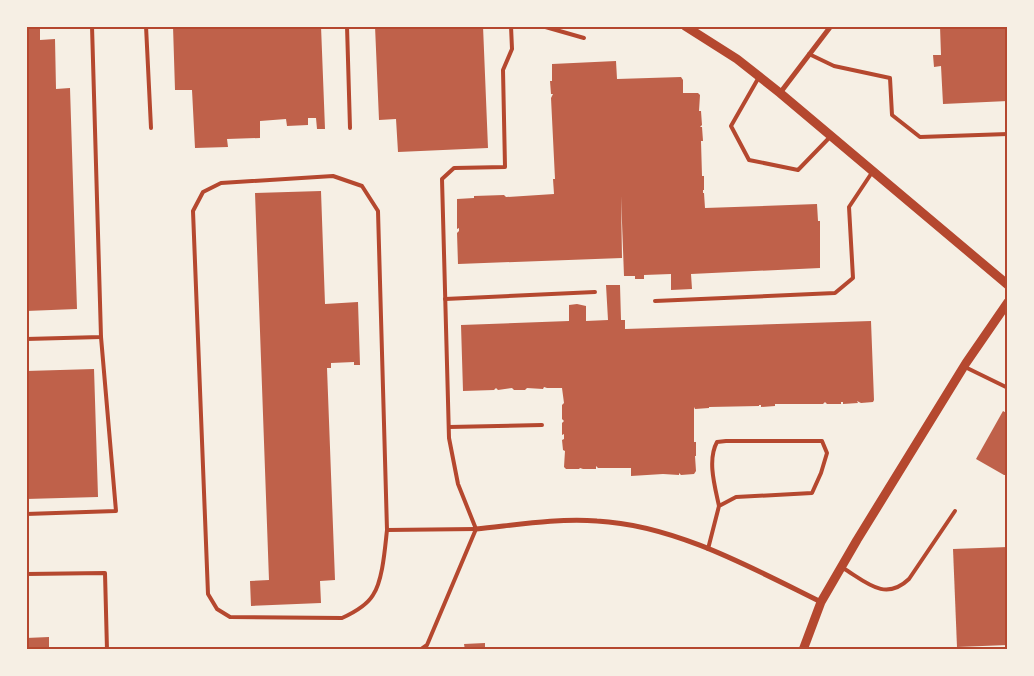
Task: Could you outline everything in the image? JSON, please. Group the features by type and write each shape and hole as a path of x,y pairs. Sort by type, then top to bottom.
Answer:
{"street":[{"path":"685,26 737,59 780,93 1008,285"},
{"path":"780,93 830,26"},
{"path":"803,650 821,602 841,567 964,367 1008,302"},
{"path":"476,529 558,521 598,521 643,527 748,566 821,602"}],"lane":[{"path":"26,514 116,511 101,337 92,26"},
{"path":"146,26 151,128"},
{"path":"347,26 350,128"},
{"path":"420,650 427,645 476,529 458,484 449,438 442,178 454,168 505,167 503,70 512,49 511,26"},
{"path":"542,26 584,38"},
{"path":"810,54 834,66 890,78 892,116 920,137 1008,134"},
{"path":"759,77 731,126 749,160 798,170 831,136"},
{"path":"655,301 835,293 853,278 849,207 872,171"},
{"path":"333,176 362,186 378,211 387,530 381,571 373,595 355,612 342,618 230,617 217,609 208,594 193,211 203,192 221,183 333,176"},
{"path":"445,299 595,292"},
{"path":"26,339 101,337"},
{"path":"964,367 1008,388"},
{"path":"449,427 542,425"},
{"path":"708,550 719,506 713,475 713,449 717,442 822,441 827,453 812,493 736,497 719,506"},
{"path":"841,567 876,588 889,591 902,586 909,579 955,511"},
{"path":"387,530 476,529"},
{"path":"26,574 105,573 106,650"}],"building":[{"path":"26,26 40,26 40,40 55,39 56,89 70,88 77,309 26,311"},
{"path":"173,26 321,26 325,129 317,129 316,118 308,118 308,125 287,126 286,119 260,121 260,138 227,139 228,147 195,148 192,90 175,90"},
{"path":"375,26 483,26 488,148 398,152 396,119 379,120"},
{"path":"940,26 1008,26 1008,101 943,104 941,66 934,67 933,55 941,55"},
{"path":"616,61 617,79 681,77 683,80 683,93 698,93 700,95 699,111 701,111 702,125 700,127 702,127 703,141 701,141 702,176 704,176 703,193 705,208 817,204 818,221 820,221 820,268 691,274 692,289 671,290 671,274 644,275 644,279 635,279 635,276 624,276 621,196 622,258 458,264 457,233 459,228 457,229 457,199 474,198 474,196 504,195 506,197 554,194 551,98 553,94 551,94 550,81 552,81 552,64"},
{"path":"321,191 325,304 358,302 360,365 354,365 354,362 331,363 331,368 327,368 335,580 320,581 321,603 251,606 250,581 269,580 255,193"},
{"path":"606,285 620,285 621,320 625,320 625,329 871,321 874,400 873,402 861,403 857,401 858,403 843,404 843,402 841,404 827,404 825,402 823,404 775,404 775,406 761,407 759,405 695,409 694,407 696,471 694,474 631,476 631,468 598,468 596,466 596,469 566,469 564,467 565,451 563,450 562,440 564,439 564,434 562,435 562,423 564,421 562,419 562,405 564,403 562,388 544,387 543,389 527,388 525,390 514,390 512,388 498,390 496,388 494,390 463,391 461,325 569,321 569,305 577,304 586,306 586,321 608,320"},
{"path":"94,369 98,497 26,499 26,371"},
{"path":"1003,411 1008,414 1008,475 1004,475 976,459"},
{"path":"1008,547 1008,645 957,647 953,549"},
{"path":"49,637 49,650 26,650 26,638"},
{"path":"485,643 485,650 465,650 464,644"}]}
